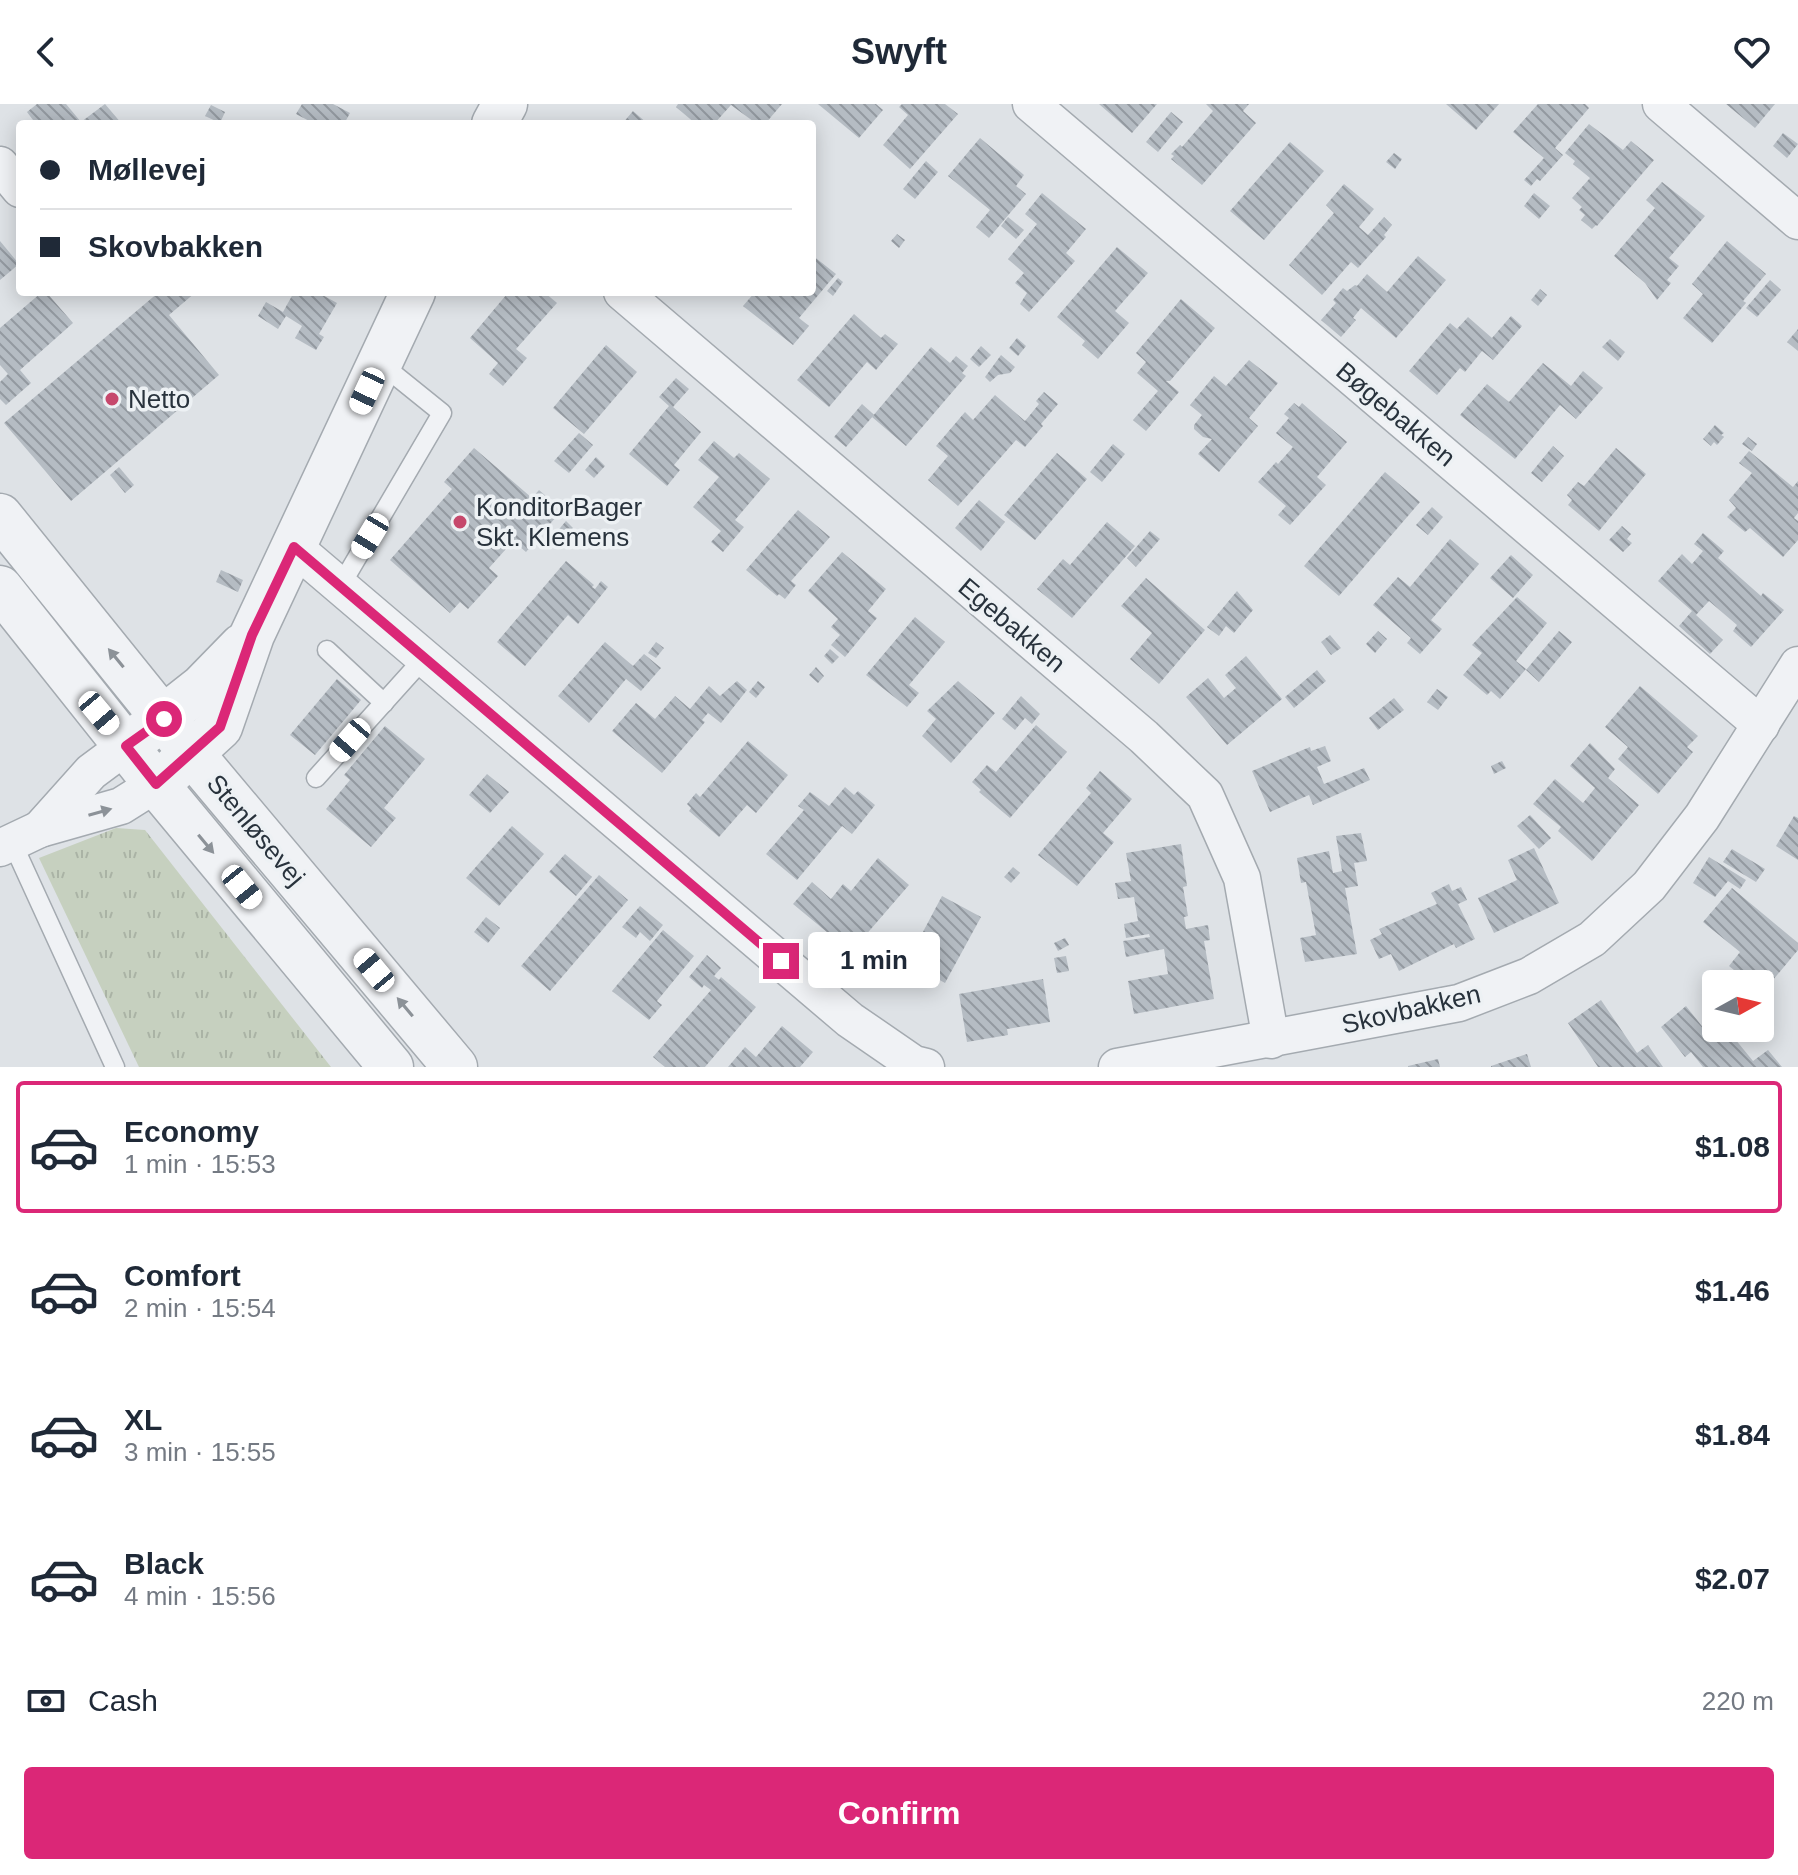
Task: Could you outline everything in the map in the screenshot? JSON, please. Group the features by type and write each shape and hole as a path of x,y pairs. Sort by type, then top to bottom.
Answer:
{"street":[{"name":"Bøgebakken","path":"1031,104 1761,725"},
{"path":"1661,104 1798,221"},
{"path":"0,165 16,184"},
{"path":"17,839 121,806 156,784 220,727 252,635 411,296"},
{"name":"Egebakken","path":"627,296 1144,737 1205,795 1242,878 1271,1040"},
{"name":"Stenløsevej","path":"0,516 192,754 455,1067"},
{"path":"294,547 850,1020 914,1064 926,1067"},
{"name":"Stenløsevej","path":"0,588 156,784 391,1067"},
{"path":"17,839 91,772 202,687 252,635"},
{"name":"Skovbakken","path":"1117,1067 1459,1003 1529,976 1592,939 1658,874 1702,817 1798,665"}],"lane":[{"path":"341,585 442,413 380,363"},
{"path":"327,650 384,703"},
{"path":"316,778 425,657"},
{"path":"17,839 115,1067"}],"green space":[{"path":"116,828 145,830 331,1067 139,1067 39,858"}],"building":[{"path":"37,104 66,104 79,120 33,120 27,112"},
{"path":"105,104 119,120 84,120"},
{"path":"302,104 333,104 350,113 346,120 307,120 296,114"},
{"path":"678,104 782,104 768,120 752,120 731,105 718,120 691,120 676,107"},
{"path":"818,104 876,104 883,110 859,138"},
{"path":"902,104 945,104 958,114 910,169 883,145 908,115 899,107"},
{"path":"1099,104 1157,104 1132,133"},
{"path":"1206,104 1249,104 1243,111 1256,123 1202,185 1171,159 1174,156 1171,154 1180,145 1182,147 1213,111"},
{"path":"1446,104 1499,104 1476,130"},
{"path":"1538,104 1585,104 1589,108 1555,148 1563,155 1540,181 1537,179 1531,186 1524,180 1544,158 1513,132"},
{"path":"1726,104 1775,104 1755,128"},
{"path":"211,105 225,112 221,120 205,116"},
{"path":"633,111 643,120 625,120"},
{"path":"1171,112 1183,122 1158,152 1146,142"},
{"path":"1589,124 1623,150 1631,141 1654,160 1592,229 1581,220 1585,215 1579,210 1582,207 1572,198 1590,178 1565,153"},
{"path":"1783,133 1798,144 1787,158 1773,146"},
{"path":"980,138 1024,175 1016,186 1026,194 989,238 976,227 990,210 948,176"},
{"path":"1290,142 1324,171 1264,240 1230,211"},
{"path":"1394,153 1402,159 1395,169 1386,162"},
{"path":"926,161 938,172 915,199 903,189"},
{"path":"1662,182 1705,216 1669,258 1679,266 1667,280 1671,283 1657,300 1645,283 1614,256 1655,208 1646,200"},
{"path":"1344,184 1374,209 1359,227 1368,235 1384,217 1392,225 1384,235 1386,237 1358,268 1351,262 1322,295 1289,265 1334,213 1326,205"},
{"path":"1042,193 1086,229 1066,253 1075,261 1029,312 1020,304 1027,293 1015,283 1024,273 1008,259 1037,224 1025,214"},
{"path":"1534,193 1550,206 1539,219 1524,206"},
{"path":"1008,217 1024,230 1016,239 1001,226"},
{"path":"897,234 905,240 899,248 891,241"},
{"path":"0,241 16,260 16,267 0,280"},
{"path":"1727,241 1766,274 1712,343 1683,318 1703,294 1692,284"},
{"path":"1117,247 1148,273 1115,311 1129,323 1098,359 1082,345 1085,341 1057,317"},
{"path":"1418,256 1446,280 1396,338 1361,308 1353,318 1356,320 1341,337 1321,320 1336,303 1333,300 1343,288 1347,291 1357,286 1367,274 1387,292"},
{"path":"816,258 836,274 799,318 809,326 793,345 743,306 752,296 816,296"},
{"path":"838,278 843,282 833,296 827,291"},
{"path":"1770,280 1781,290 1757,317 1746,308"},
{"path":"1540,289 1547,295 1538,306 1531,300"},
{"path":"37,296 49,296 73,323 20,370 31,383 6,405 0,399 0,382 8,374 0,365 0,328"},
{"name":"Netto","path":"154,296 191,296 169,315 219,375 71,501 4,423"},
{"path":"292,296 324,296 337,303 319,334 324,337 316,350 295,338 302,326 286,316 278,329 258,316 266,302 283,312"},
{"path":"505,296 549,296 557,303 516,349 527,358 503,386 489,374 498,363 470,338"},
{"path":"1181,299 1215,328 1170,381 1166,381 1179,392 1146,431 1133,420 1158,391 1137,373 1146,362 1136,353"},
{"path":"854,314 881,338 885,334 898,344 876,370 867,362 829,407 797,380"},
{"path":"1511,316 1522,326 1493,360 1482,351 1465,372 1460,368 1437,395 1409,371 1450,323 1457,329 1468,317 1492,338"},
{"path":"1798,329 1798,351 1787,342"},
{"path":"1017,338 1026,346 1018,356 1009,348"},
{"path":"1610,339 1625,352 1618,361 1602,347"},
{"path":"606,345 637,372 584,434 553,408"},
{"path":"981,346 991,355 979,367 970,359"},
{"path":"931,347 950,363 956,356 968,366 962,373 966,376 906,446 872,417"},
{"path":"1001,355 1015,367 1010,373 998,375 990,382 985,377"},
{"path":"1249,360 1278,383 1249,418 1258,426 1219,472 1198,454 1212,439 1203,437 1194,429 1202,415 1190,405 1214,376 1226,386"},
{"path":"1543,363 1571,386 1583,371 1603,388 1576,419 1560,405 1515,459 1460,415 1487,384 1509,402"},
{"path":"676,378 689,389 673,407 701,432 674,465 680,470 667,486 629,454 669,406 659,397"},
{"path":"1044,392 1058,404 1041,424 1043,426 1025,447 1016,440 958,506 928,480 948,456 936,446 965,412 973,420 995,395 1025,421"},
{"path":"1294,403 1299,407 1302,403 1347,442 1317,477 1326,485 1290,525 1278,515 1286,506 1258,482 1293,447 1276,433 1289,418 1284,414"},
{"path":"862,404 874,415 846,447 834,437"},
{"path":"1715,425 1724,437 1717,445 1714,442 1711,446 1703,439"},
{"path":"579,433 593,445 569,473 554,461"},
{"path":"1748,437 1757,444 1752,451 1742,444"},
{"path":"714,441 734,458 739,453 770,479 735,520 744,527 723,552 711,542 721,531 693,507 719,477 698,460"},
{"path":"1113,444 1125,454 1102,482 1090,472"},
{"path":"1553,446 1564,456 1542,482 1531,473"},
{"path":"474,448 532,498 539,490 562,510 526,552 513,541 489,568 498,576 468,609 460,602 450,613 390,560 452,489 444,482"},
{"path":"1616,448 1646,474 1599,531 1568,505 1572,500 1567,495 1578,482 1584,486"},
{"path":"1749,451 1793,487 1798,481 1798,513 1794,518 1798,521 1798,540 1783,557 1750,528 1745,532 1727,517 1736,508 1729,500 1752,473 1739,463"},
{"path":"1057,453 1087,479 1035,540 1004,515"},
{"path":"596,457 605,466 594,478 585,470"},
{"path":"119,467 134,485 125,493 110,475"},
{"path":"1385,472 1420,502 1339,596 1304,566"},
{"path":"979,500 1005,522 981,551 955,528"},
{"path":"1432,507 1443,517 1428,535 1416,525"},
{"path":"798,510 830,537 791,581 796,585 785,599 746,570"},
{"path":"566,521 573,528 563,541 555,534"},
{"path":"1107,522 1135,546 1072,618 1037,589 1063,559 1070,565"},
{"path":"1622,526 1631,534 1627,539 1632,543 1623,552 1609,540"},
{"path":"1150,531 1160,539 1136,567 1127,558"},
{"path":"1703,533 1724,551 1718,558 1761,596 1763,593 1784,610 1751,647 1733,631 1737,625 1709,601 1696,615 1723,640 1710,654 1679,626 1692,611 1658,581 1682,554 1692,564 1703,551 1694,544"},
{"path":"1450,539 1479,564 1431,620 1442,629 1420,654 1407,643 1411,638 1373,605 1398,577 1410,587"},
{"path":"842,552 886,589 868,611 877,618 845,657 831,645 840,635 831,627 838,619 808,591"},
{"path":"1511,555 1533,575 1513,598 1490,578"},
{"path":"566,561 595,589 601,581 608,587 578,624 568,615 525,666 497,642"},
{"path":"221,570 243,580 238,592 216,582"},
{"path":"1146,578 1205,630 1159,684 1130,659 1152,633 1121,606"},
{"path":"1237,591 1253,610 1234,633 1226,626 1219,636 1207,627"},
{"path":"1517,597 1547,623 1516,661 1526,669 1500,699 1491,691 1487,695 1463,675 1482,653 1472,645"},
{"path":"915,617 945,642 909,685 919,693 907,707 866,675"},
{"path":"1378,631 1387,639 1375,653 1366,644"},
{"path":"1559,631 1572,642 1539,682 1526,670"},
{"path":"1330,635 1341,648 1331,655 1321,642"},
{"path":"605,642 633,666 644,654 661,668 641,691 626,679 589,723 558,696"},
{"path":"656,642 664,648 656,658 648,653"},
{"path":"830,649 839,657 832,664 824,656"},
{"path":"1246,656 1282,699 1227,745 1186,697 1208,678 1224,698 1236,688 1225,675"},
{"path":"816,667 824,676 818,683 809,675"},
{"path":"1317,670 1326,681 1294,708 1285,697"},
{"path":"337,679 361,700 315,755 290,735"},
{"path":"737,681 747,690 721,723 708,713 702,720 705,722 662,773 612,731 636,703 655,719 675,696 690,709 709,686 720,696"},
{"path":"758,681 765,687 756,698 749,692"},
{"path":"958,681 995,713 951,763 922,736 936,719 927,711"},
{"path":"1640,686 1698,736 1687,747 1693,752 1658,794 1618,759 1628,747 1605,727"},
{"path":"1437,689 1448,697 1438,710 1427,702"},
{"path":"1021,696 1040,714 1032,724 1025,718 1015,730 1002,719"},
{"path":"1394,698 1404,710 1378,730 1369,718"},
{"path":"1036,725 1067,752 1010,818 979,792 981,790 972,782 987,765 996,772"},
{"path":"385,726 425,759 384,808 396,818 371,847 326,809 350,780 344,775"},
{"path":"748,741 788,775 756,813 747,805 719,837 689,811 691,808 687,804 696,793 700,797"},
{"path":"1590,743 1615,769 1608,778 1639,805 1592,861 1558,831 1561,827 1533,804 1555,779 1583,803 1595,788 1570,766"},
{"path":"1325,746 1331,761 1317,767 1324,784 1364,768 1370,780 1313,805 1309,795 1270,812 1252,771 1310,747 1311,751"},
{"path":"1502,761 1506,768 1494,774 1491,766"},
{"path":"1100,771 1132,799 1103,833 1114,842 1077,886 1038,855 1091,793 1086,788"},
{"path":"487,774 509,792 490,813 469,795"},
{"path":"845,787 854,795 858,791 875,805 852,834 842,826 797,880 766,854 804,810 798,806 810,792 829,806"},
{"path":"1530,815 1551,838 1539,849 1517,826"},
{"path":"1794,816 1798,818 1798,860 1776,846"},
{"path":"512,826 544,854 499,906 466,878"},
{"path":"1361,833 1367,861 1354,863 1358,886 1345,888 1357,954 1305,962 1300,938 1316,935 1306,882 1301,883 1297,858 1329,851 1333,873 1342,871 1336,836"},
{"path":"1181,844 1187,886 1183,887 1188,916 1184,917 1186,929 1208,925 1210,940 1204,941 1214,999 1134,1014 1128,981 1168,974 1164,949 1126,957 1123,941 1150,937 1149,934 1126,938 1124,924 1138,921 1134,897 1118,899 1115,883 1131,881 1126,853"},
{"path":"1534,848 1559,903 1494,933 1478,898 1517,880 1508,860"},
{"path":"1732,849 1765,869 1756,882 1723,862"},
{"path":"565,854 592,877 576,896 549,872"},
{"path":"1709,857 1746,880 1740,889 1728,881 1715,897 1693,883"},
{"path":"878,858 909,885 851,952 793,904 812,882 831,899 843,884 851,891"},
{"path":"1013,867 1020,873 1011,883 1004,877"},
{"path":"599,875 628,900 550,991 521,966"},
{"path":"1449,884 1452,891 1461,887 1467,900 1458,904 1475,939 1456,948 1454,944 1399,971 1391,954 1379,959 1370,940 1382,934 1379,929 1437,904 1431,893"},
{"path":"1732,888 1798,943 1798,950 1774,979 1774,970 1734,970 1729,966 1740,952 1703,922"},
{"path":"942,896 981,917 945,983 907,962"},
{"path":"640,906 663,925 650,941 640,932 636,938 622,927"},
{"path":"486,917 500,928 488,943 474,932"},
{"path":"663,930 694,956 657,1001 662,1005 649,1020 612,991"},
{"path":"1065,938 1069,945 1058,951 1054,943"},
{"path":"876,939 888,949 882,957 892,966 881,979 858,959"},
{"path":"707,955 721,968 714,976 719,980 721,977 756,1007 705,1067 665,1067 653,1057 711,990 704,985 702,988 689,977"},
{"path":"1066,956 1069,971 1057,973 1054,958"},
{"path":"1043,979 1050,1022 1007,1029 1008,1035 967,1042 959,994"},
{"path":"1601,1000 1637,1053 1648,1045 1663,1067 1598,1067 1568,1023"},
{"path":"1686,1006 1702,1026 1702,1042 1737,1042 1753,1061 1768,1050 1782,1067 1703,1067 1691,1052 1685,1057 1661,1027"},
{"path":"782,1026 813,1052 800,1067 728,1067 745,1047 756,1057"},
{"path":"1527,1054 1531,1067 1491,1067 1491,1066"},
{"path":"1438,1059 1440,1067 1408,1067 1408,1066"}],"place":[{"name":"Netto","path":"112,399"},
{"name":"KonditorBager Skt. Klemens","path":"460,522"}],"route":[{"path":"164,719 126,746 156,784 220,727 252,635 294,547 781,961"}]}
